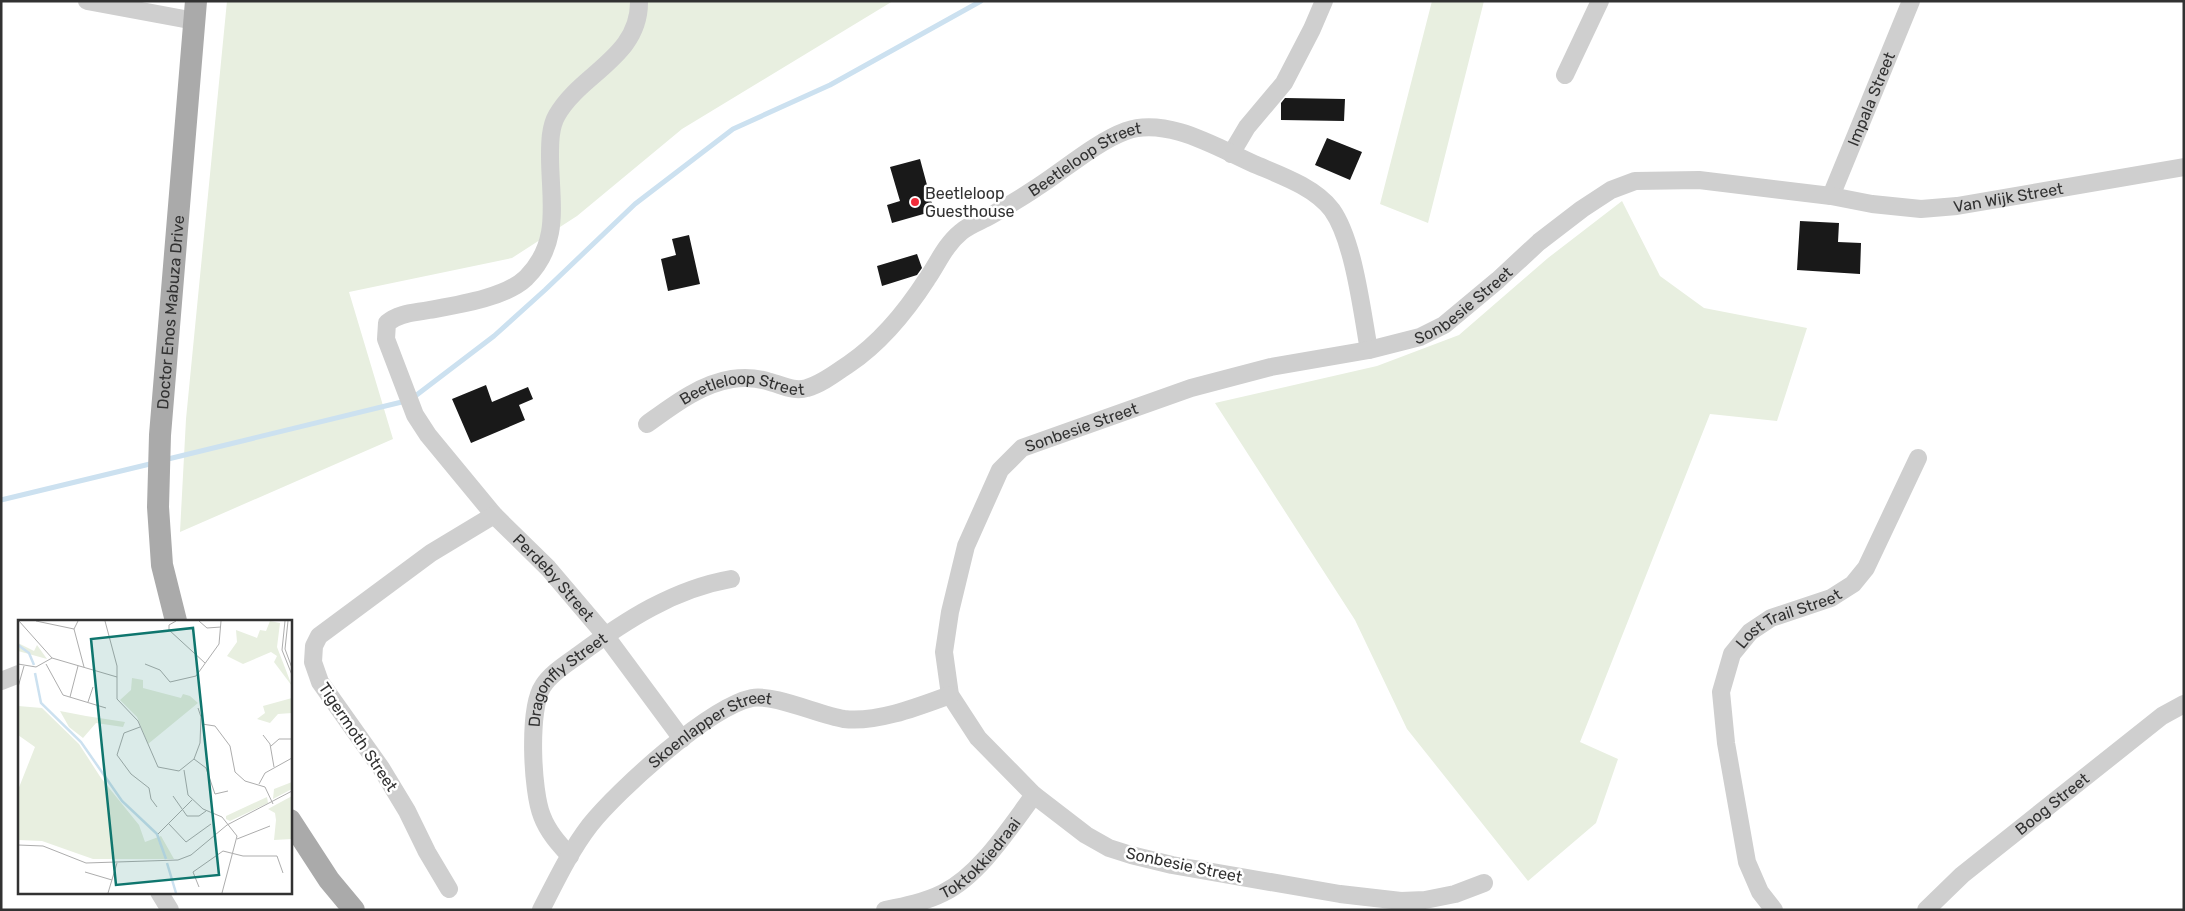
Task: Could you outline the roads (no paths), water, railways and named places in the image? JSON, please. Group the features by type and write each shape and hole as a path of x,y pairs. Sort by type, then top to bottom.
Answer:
{"main road":[{"name":"Doctor Enos Mabuza Drive","path":"176,620 162,565 158,507 160,435 195,11"},
{"path":"291,822 329,880 354,910"},
{"path":"329,880 342,910"}],"street":[{"path":"87,1 195,11"},
{"name":"Perdeby Street","path":"639,1 634,29 625,46 609,64 574,94 557,116 550,140 550,234 546,251 525,278 501,293 449,307 395,316 386,323 386,339 415,415 428,435 494,515 548,568 605,635 682,739"},
{"path":"1231,154 1247,128 1284,83 1324,1"},
{"path":"1565,76 1600,1"},
{"name":"Impala Street","path":"1831,196 1911,1"},
{"name":"Beetleloop Street","path":"647,424 676,402 704,388 730,379 751,378 787,388 806,389 825,379 852,362 892,325 926,280 948,244 962,230 1037,188 1109,139 1127,130 1162,128 1187,134 1311,191 1331,209 1340,224 1349,248 1369,350"},
{"name":"Van Wijk Street","path":"1831,196 1872,204 1921,209 1956,206 2184,167"},
{"name":"Sonbesie Street","path":"1484,883 1454,894 1425,900 1366,904 1339,902 1131,856 1109,848 1086,835 1034,795 978,738 950,695 944,652 950,612 966,546 1000,470 1022,448 1191,388 1271,367 1369,350 1420,337 1444,325 1540,242 1582,209 1611,190 1635,180 1698,180 1831,196"},
{"name":"Lost Trail Street","path":"1774,910 1760,892 1747,862 1726,743 1721,692 1732,654 1750,632 1771,618 1831,598 1853,584 1866,568 1918,458"},
{"name":"Tigermoth Street","path":"449,889 427,852 407,811 381,768 320,682 313,662 314,646 319,636 431,553 494,515"},
{"name":"Dragonfly Street","path":"570,856 553,838 545,823 536,792 533,727 536,704 543,686 554,675 605,635 635,615 696,587 731,579"},
{"path":"1,681 18,674"},
{"name":"Skoenlapper Street","path":"541,910 570,856 590,826 620,791 682,739 727,708 753,698 775,700 846,719 871,718 912,709 950,695"},
{"name":"Boog Street","path":"1926,910 1962,875 2162,716 2184,704"},
{"name":"Toktokkiedraai","path":"884,910 910,905 944,893 964,880 998,842 1034,795"},
{"path":"160,894 170,910"}],"waterway":[{"path":"164,460 410,400 494,336 635,204 733,129 830,85 981,1"},
{"path":"1,500 154,463"}],"place":[{"name":"Beetleloop Guesthouse","path":"915,202"}]}
